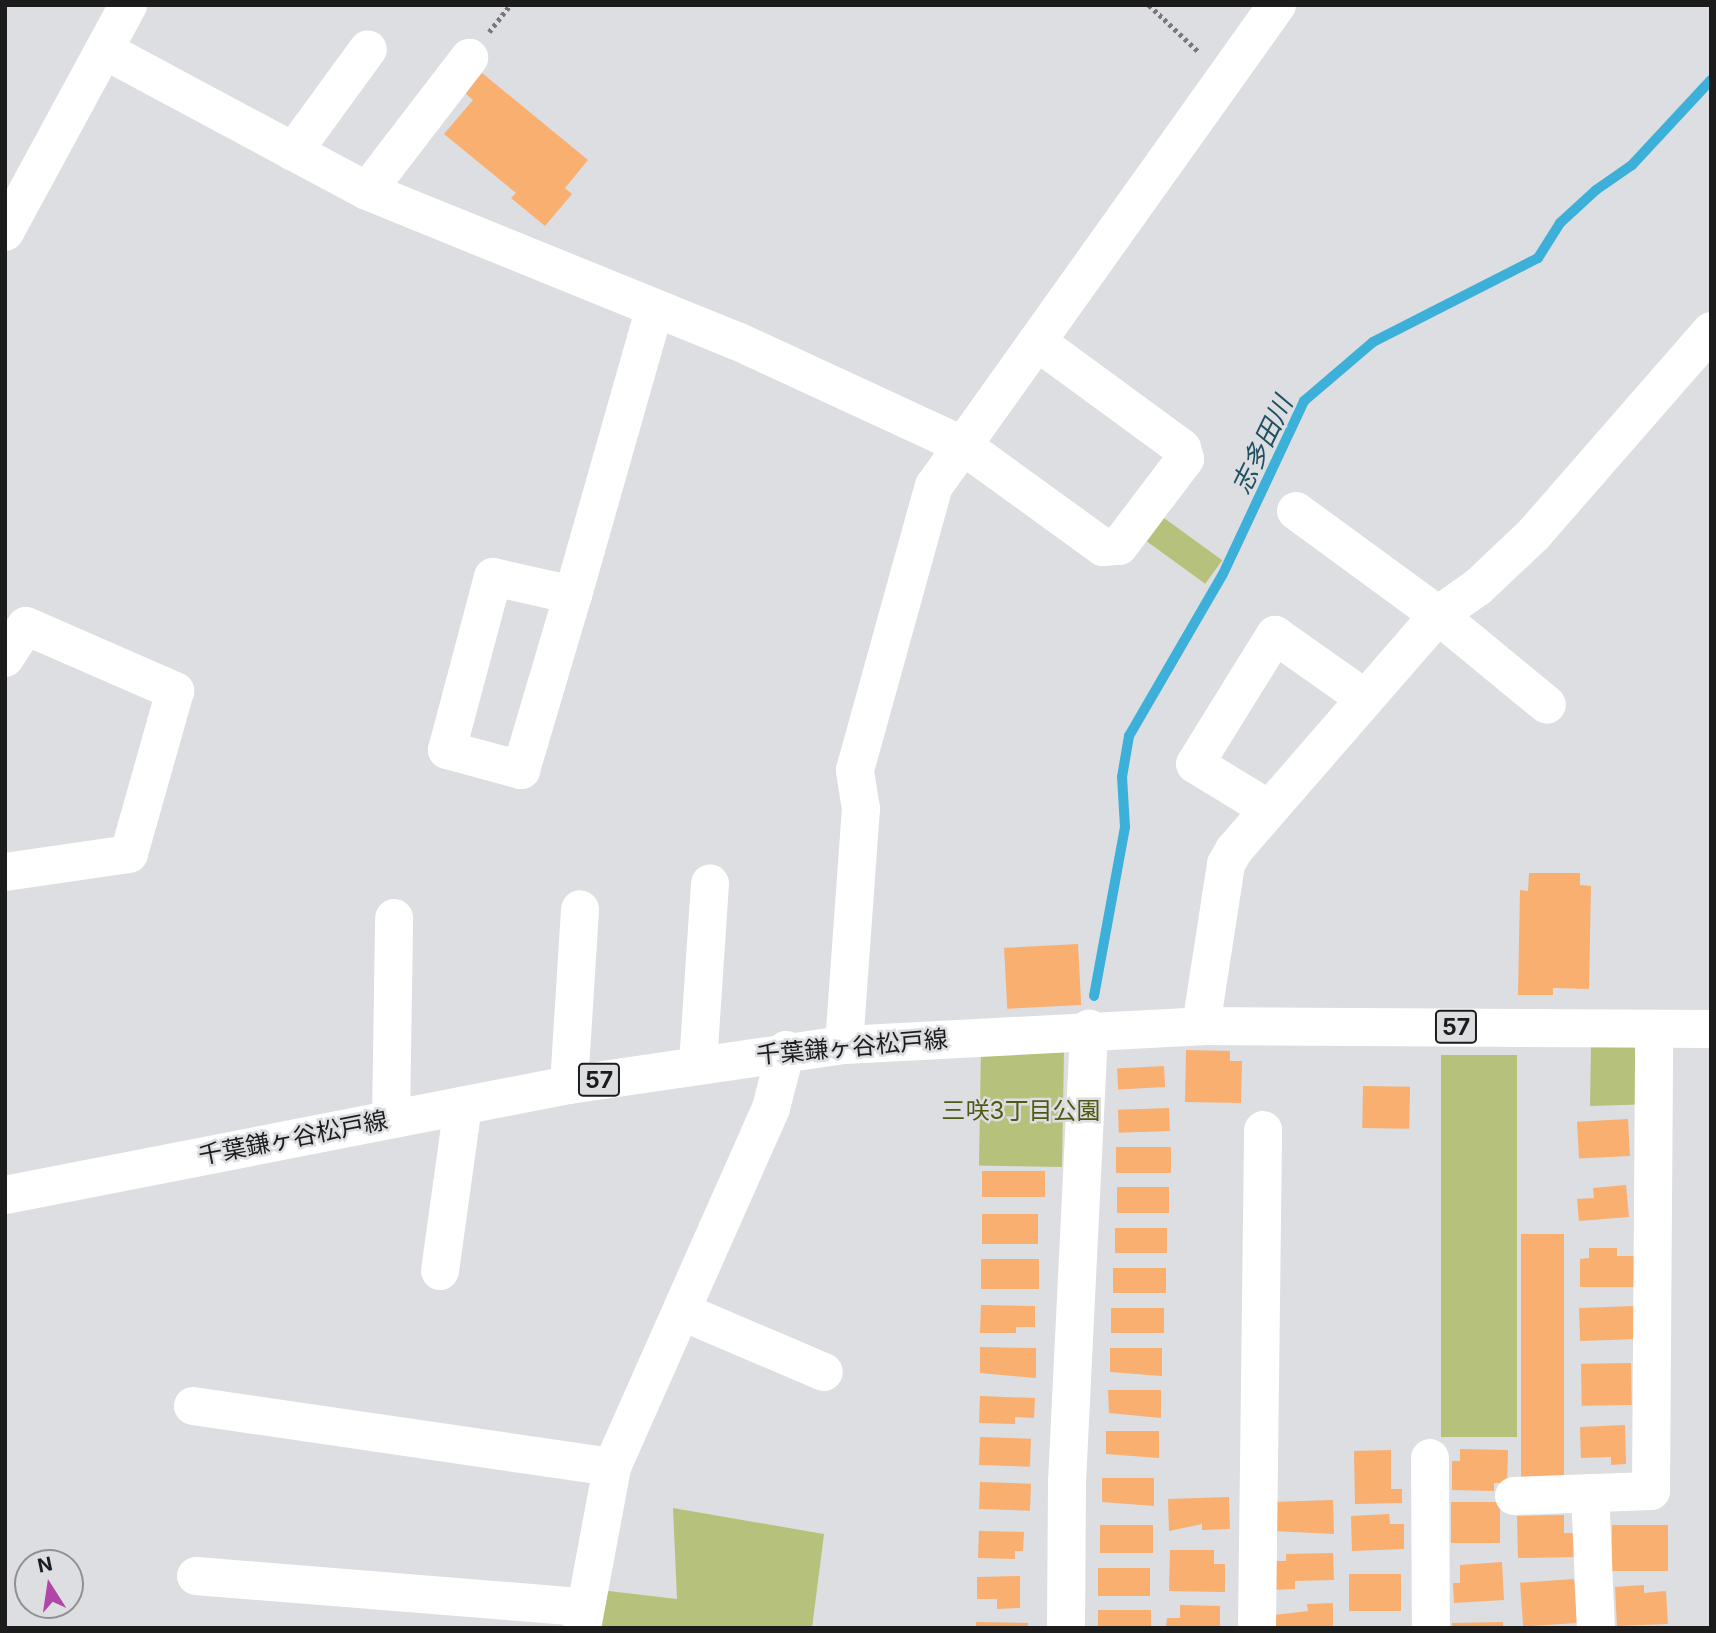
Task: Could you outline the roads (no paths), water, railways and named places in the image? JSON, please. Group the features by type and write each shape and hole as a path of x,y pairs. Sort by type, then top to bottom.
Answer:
{"street":[{"path":"9,215 128,5"},
{"path":"844,1045 861,809 855,770 934,486 1227,79 1277,5"},
{"path":"293,152 368,48"},
{"path":"104,50 367,191 655,308 961,445 1103,547 1119,546 1185,459 1182,448 1037,342"},
{"path":"367,191 468,58"},
{"path":"573,595 494,577 447,750 522,770 573,595 655,308"},
{"path":"1201,1026 1226,864 1268,808 1363,697 1438,615 1478,587 1534,534 1711,331"},
{"path":"1296,511 1438,615 1547,705"},
{"path":"5,658 26,626 175,691 129,854 5,872"},
{"path":"1268,808 1195,764 1275,635 1363,697"},
{"path":"698,1064 709,883"},
{"path":"569,1086 580,909"},
{"path":"391,1119 394,918"},
{"name":"千葉鎌ヶ谷松戸線","path":"5,1195 391,1119 786,1050 1089,1029 1201,1026 1711,1029"},
{"path":"1066,1628 1067,1482 1089,1029"},
{"path":"1514,1496 1651,1491 1654,1030"},
{"path":"196,1576 442,1612 583,1617 612,1467 683,1312 771,1108 786,1050"},
{"path":"440,1271 463,1106"},
{"path":"1257,1628 1263,1130"},
{"path":"683,1312 824,1372"},
{"path":"194,1406 612,1467"},
{"path":"1430,1458 1431,1628"},
{"path":"1590,1493 1596,1628"}],"waterway":[{"name":"志多田川","path":"1094,996 1125,827 1122,777 1129,736 1223,574 1304,401 1373,342 1538,258 1560,223 1596,190 1632,165 1711,80"}],"park label":[{"name":"三咲3丁目公園","path":"1021,1111"}]}
